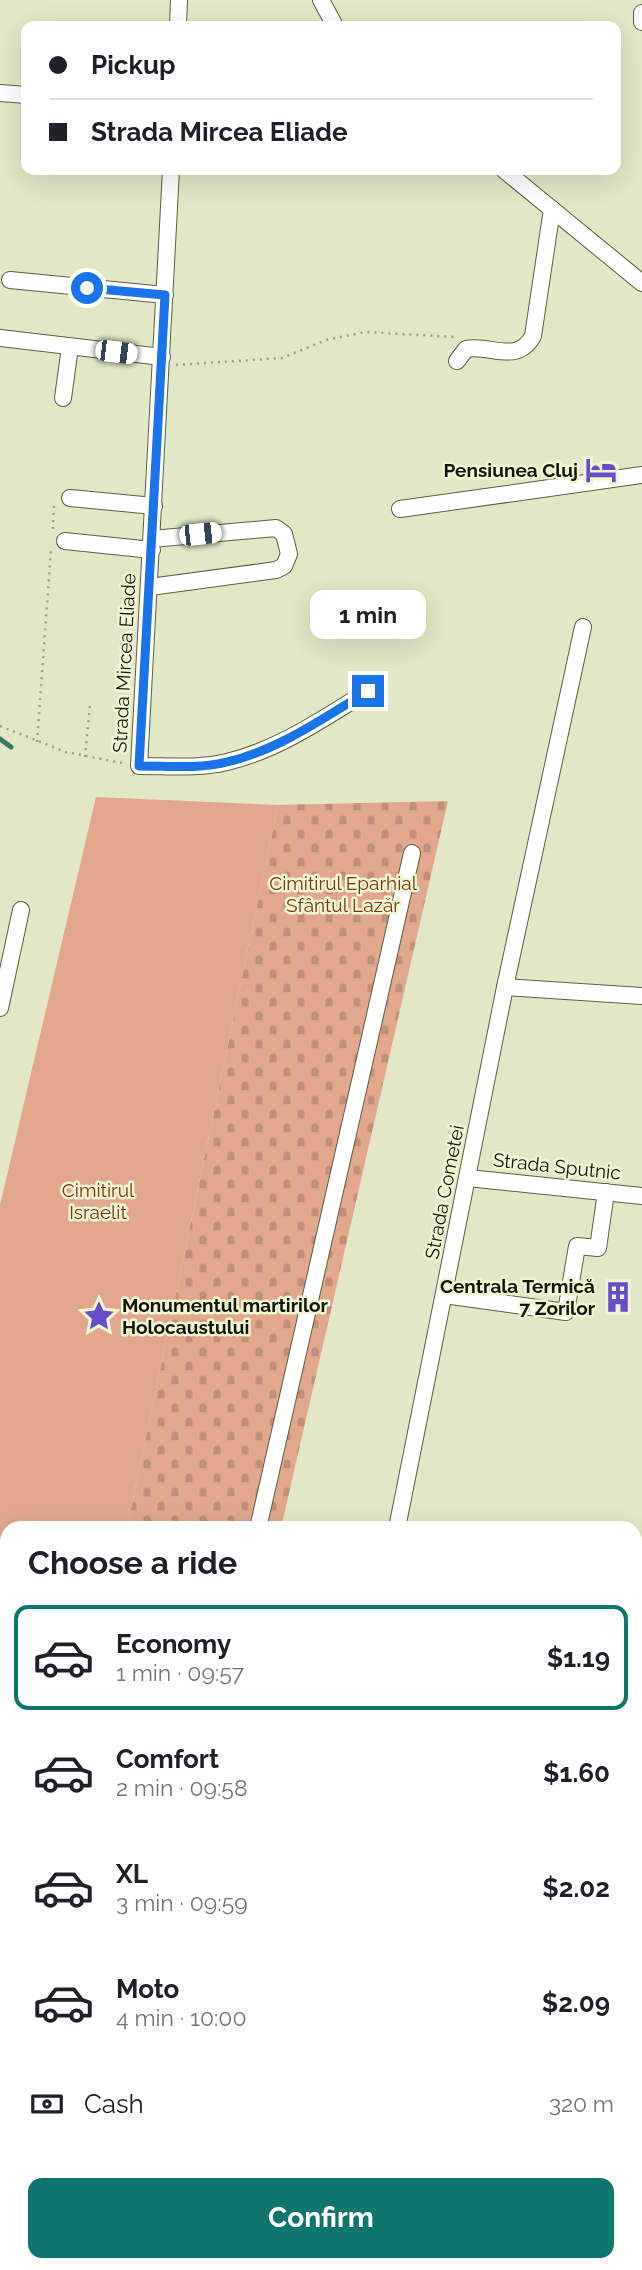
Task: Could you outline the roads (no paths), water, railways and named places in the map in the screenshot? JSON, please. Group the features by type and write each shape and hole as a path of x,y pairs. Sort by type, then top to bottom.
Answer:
{"street":[{"path":"178,21 179,0"},
{"path":"321,0 332,21"},
{"path":"642,13 642,22"},
{"path":"0,93 21,95"},
{"name":"Strada Mircea Eliade","path":"171,175 139,766 208,765 245,757 312,725 368,691"},
{"path":"511,175 642,283"},
{"path":"462,355 515,351 528,344 533,336 552,209"},
{"path":"10,280 165,295"},
{"path":"0,338 70,346 162,362"},
{"path":"63,398 70,346"},
{"path":"400,509 642,475"},
{"path":"63,499 154,506"},
{"path":"65,541 152,544 276,528 284,534 289,554 284,566 276,570 150,587"},
{"name":"Strada Cometei","path":"398,1521 505,987 583,627"},
{"path":"260,1521 412,853"},
{"path":"0,1008 22,911"},
{"path":"505,987 642,996"},
{"name":"Strada Sputnic","path":"468,1178 642,1196"},
{"path":"444,1295 566,1312 576,1246 598,1248 606,1192"}],"waterway":[{"path":"0,739 11,747"}],"place":[{"name":"Pensiunea Cluj","path":"601,470"},
{"name":"Centrala Termică 7 Zorilor","path":"618,1297"},
{"name":"Monumentul martirilor Holocaustului","path":"99,1316"}],"park label":[{"name":"Cimitirul Eparhial Sfântul Lazăr","path":"343,894"},
{"name":"Cimitirul Israelit","path":"98,1201"}]}
